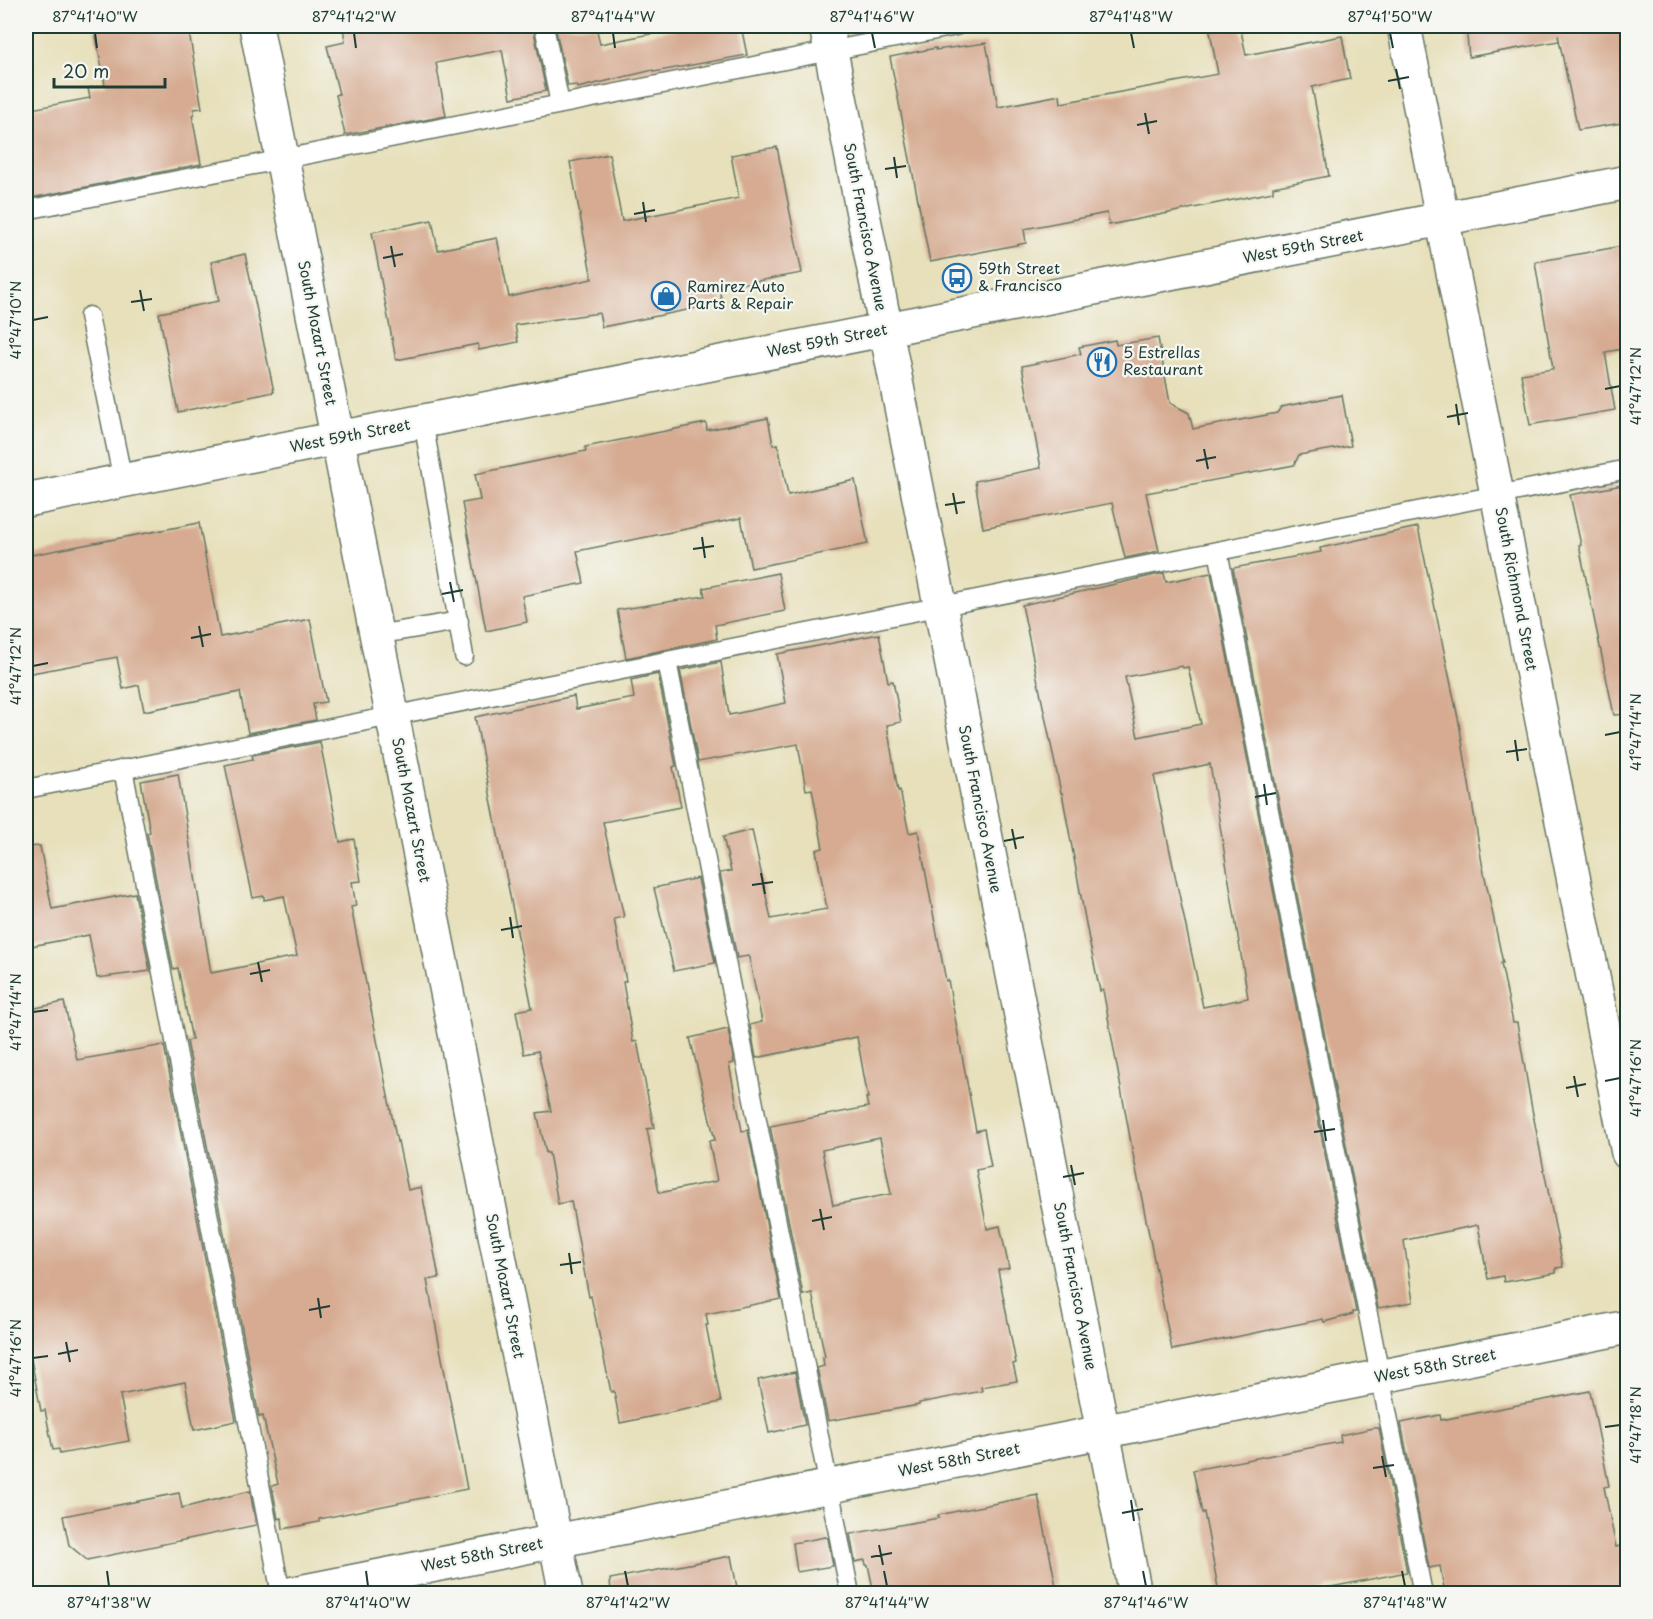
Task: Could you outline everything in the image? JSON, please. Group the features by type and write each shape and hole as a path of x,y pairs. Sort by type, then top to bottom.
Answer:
{"street":[{"name":"South Mozart Street","path":"256,26 566,1593"},
{"name":"South Richmond Street","path":"1404,26 1628,1153"},
{"name":"South Francisco Avenue","path":"828,38 1135,1593"},
{"name":"West 59th Street","path":"26,500 1628,182"},
{"name":"West 58th Street","path":"290,1593 1628,1327"}],"lane":[{"path":"544,26 560,104"},
{"path":"26,210 560,104 828,38 956,26"},
{"path":"89,316 123,481"},
{"path":"423,421 464,656"},
{"path":"26,789 1628,469"},
{"path":"1218,551 1423,1593"},
{"path":"376,635 459,621"},
{"path":"667,661 850,1593"},
{"path":"123,769 281,1593"}],"building":[{"path":"94,26 188,26 202,108 194,109 192,115 201,164 26,199 26,110 90,98 88,88 105,85"},
{"path":"343,26 533,26 546,91 511,98 502,50 436,63 446,116 345,135 336,95 339,94 327,46 345,42"},
{"path":"555,26 596,26 600,44 690,26 741,26 747,55 654,72 653,70 577,88 576,85 568,86"},
{"path":"1209,26 1240,26 1246,55 1342,36 1350,79 1312,87 1329,176 1273,187 1273,192 1109,225 1107,213 1024,229 1026,243 930,262 890,57 936,48 936,50 986,43 998,107 1060,95 1061,103 1218,74"},
{"path":"1466,26 1628,26 1628,122 1578,130 1558,35 1559,41 1469,57"},
{"path":"777,147 802,273 719,288 722,303 602,327 599,313 515,325 518,342 479,350 478,344 396,360 372,232 432,220 438,250 497,238 509,297 592,279 570,162 609,154 622,221 739,198 731,155"},
{"path":"1628,245 1628,348 1605,352 1615,410 1530,425 1521,374 1553,369 1535,262"},
{"path":"245,254 274,392 178,412 159,313 219,301 211,262"},
{"path":"1158,338 1170,403 1189,413 1193,429 1277,413 1281,407 1342,395 1351,446 1299,455 1294,465 1146,493 1159,551 1125,558 1112,503 983,528 975,481 1041,468 1022,366 1081,354 1079,347 1115,340 1116,345"},
{"path":"768,418 773,445 778,444 788,495 855,480 868,544 751,568 741,518 577,551 584,583 522,596 527,622 486,631 462,503 480,500 475,474 586,451 585,447 706,423 707,430"},
{"path":"1628,484 1628,714 1614,715 1570,495"},
{"path":"199,523 220,637 310,619 326,702 313,704 316,720 248,733 240,692 144,711 139,685 123,689 117,657 26,674 26,556"},
{"path":"1418,527 1459,723 1482,863 1503,963 1501,963 1513,1023 1517,1023 1563,1267 1556,1268 1556,1273 1504,1282 1503,1276 1488,1279 1478,1225 1406,1240 1404,1241 1413,1302 1378,1308 1233,568 1321,552 1320,548"},
{"path":"778,573 785,611 715,625 717,639 626,658 617,610 705,596 703,588"},
{"path":"1164,573 1166,582 1211,573 1356,1312 1353,1314 1324,1322 1323,1319 1172,1350 1103,990 1100,991 1089,940 1062,793 1022,605","holes":["1182,666 1183,668 1188,667 1201,724 1138,737 1125,677","1210,764 1248,998 1203,1007 1154,776"]},
{"path":"879,634 888,682 893,681 901,722 887,725 898,791 900,790 909,833 918,831 976,1131 984,1129 991,1167 976,1170 987,1229 1000,1226 1009,1268 998,1270 1016,1363 1013,1364 1017,1381 981,1387 982,1391 919,1403 919,1405 828,1421 817,1368 824,1366 823,1358 825,1357 812,1293 803,1295 770,1126 868,1107 857,1037 756,1058 750,1025 762,1022 749,957 737,958 720,873 731,871 723,837 752,830 771,919 827,909 816,850 823,848 812,789 806,790 798,744 698,762 680,670 721,662 729,715 786,703 777,654","holes":["880,1138 891,1194 833,1205 822,1150"]},
{"path":"658,674 676,766 673,767 681,807 603,822 624,917 614,919 626,981 623,982 633,1042 637,1041 654,1128 647,1129 659,1193 717,1181 709,1141 715,1140 690,1038 728,1029 734,1063 729,1064 742,1131 748,1130 781,1299 706,1314 708,1325 706,1325 721,1402 620,1423 614,1391 611,1392 591,1296 589,1297 571,1201 558,1204 549,1153 546,1153 537,1113 551,1111 538,1051 524,1054 516,1011 532,1008 475,717 574,696 576,709 634,698 631,680"},
{"path":"320,742 340,842 354,839 361,881 352,882 356,906 351,907 408,1190 421,1187 431,1235 439,1278 427,1280 467,1489 319,1519 319,1522 283,1529 282,1518 278,1519 272,1486 278,1484 263,1416 259,1417 187,1041 192,1040 178,968 173,969 147,833 150,832 141,781 178,774 211,973 297,956 284,896 264,900 264,896 253,898 225,765 253,759 252,755"},
{"path":"40,846 52,909 135,893 150,971 97,978 89,935 26,947 26,847"},
{"path":"698,878 715,963 674,971 654,888"},
{"path":"64,1002 77,1060 164,1045 236,1421 194,1430 185,1382 120,1395 129,1441 60,1454 59,1449 53,1450 45,1410 41,1411 26,1333 26,1010"},
{"path":"795,1372 805,1425 769,1433 758,1380"},
{"path":"1590,1391 1609,1486 1604,1487 1616,1547 1620,1546 1628,1579 1628,1593 1445,1593 1440,1566 1429,1568 1401,1423 1440,1415 1441,1420"},
{"path":"1379,1428 1407,1572 1308,1593 1219,1593 1204,1512 1202,1513 1193,1470 1341,1442 1340,1435"},
{"path":"250,1491 256,1525 87,1560 69,1545 63,1516 179,1493 182,1508"},
{"path":"1038,1495 1056,1586 1021,1593 874,1593 865,1560 855,1562 850,1534 939,1518 938,1515"},
{"path":"828,1538 833,1566 797,1572 793,1543"},
{"path":"731,1556 738,1593 611,1593 610,1579"}],"place":[{"name":"59th Street & Francisco","path":"957,278"},
{"name":"Ramirez Auto Parts & Repair","path":"666,296"},
{"name":"5 Estrellas Restaurant","path":"1102,362"}]}
